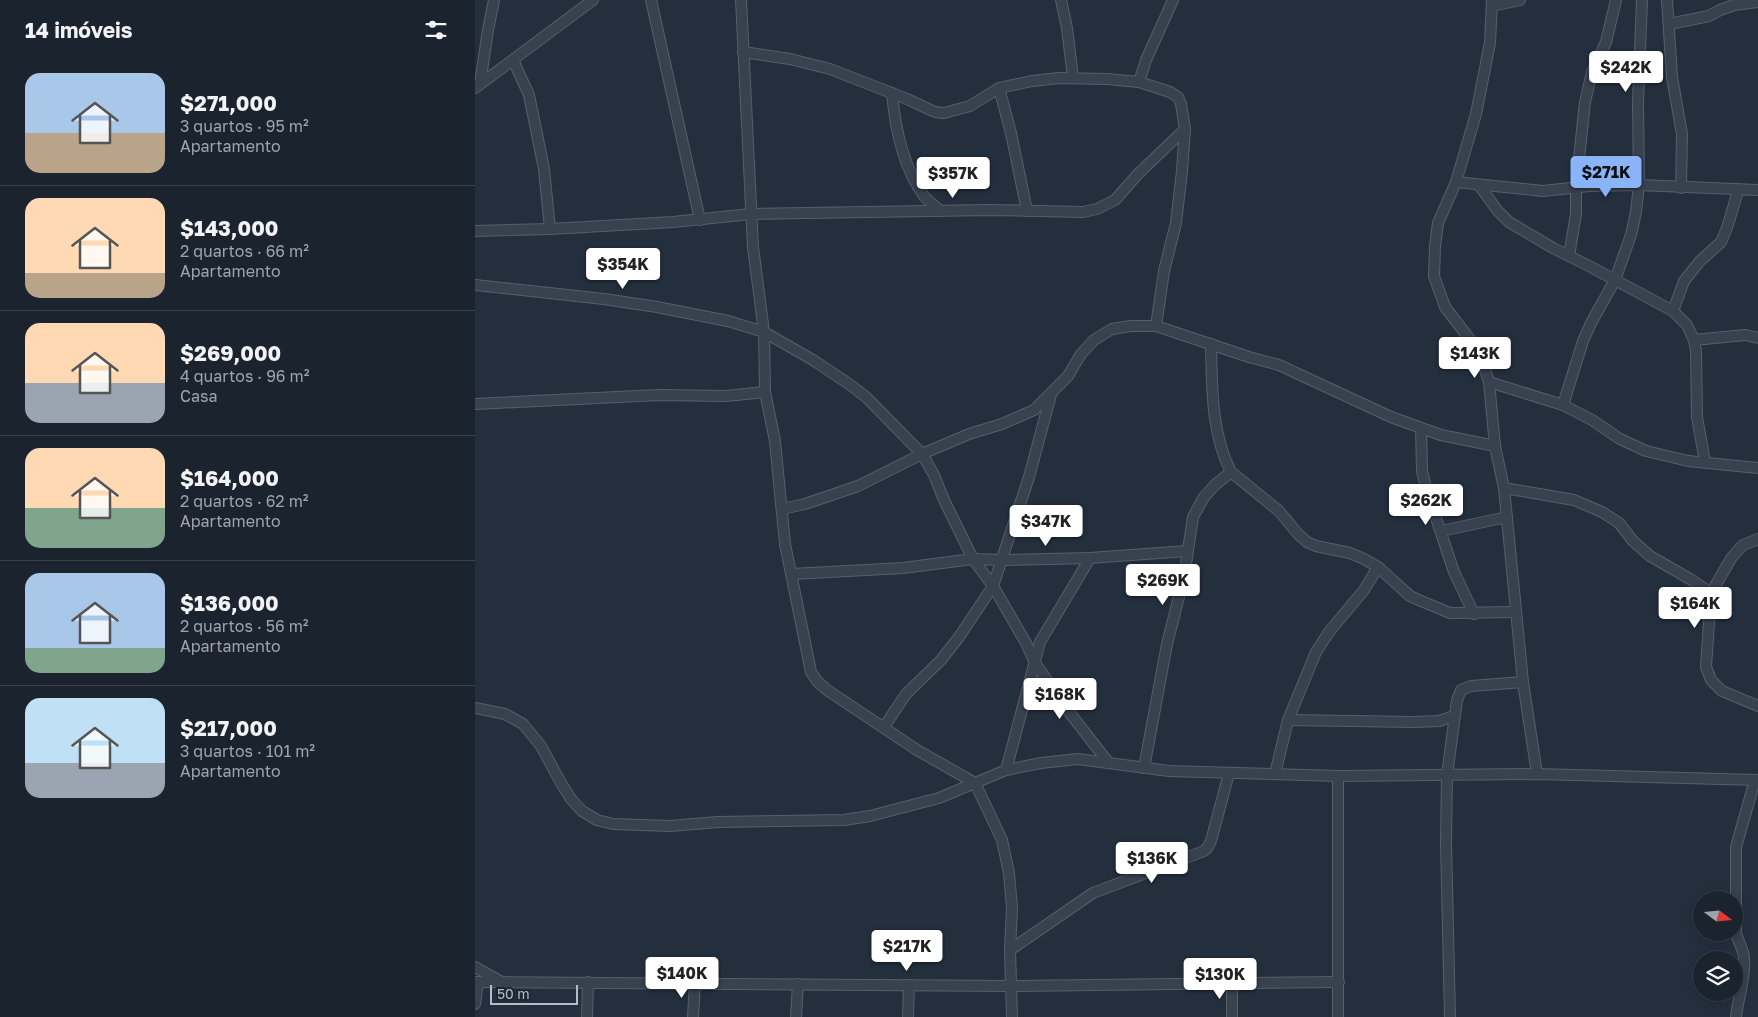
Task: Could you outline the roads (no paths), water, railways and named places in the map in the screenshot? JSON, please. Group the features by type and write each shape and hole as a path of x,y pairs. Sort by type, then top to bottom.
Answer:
{"street":[{"path":"477,86 494,0"},
{"path":"477,86 593,0"},
{"path":"651,0 700,220"},
{"path":"741,0 753,247 764,332 765,392 775,441 785,544 811,672 827,690 917,750 975,782 1002,840 1009,873 1012,908 1010,950 1012,1017"},
{"path":"1061,0 1067,28 1073,78"},
{"path":"1139,82 1146,60 1173,0"},
{"path":"1520,0 1497,3 1476,114 1456,182 1438,223 1434,276 1445,307 1475,346 1489,382 1495,446 1504,488 1523,682 1537,774"},
{"path":"1569,256 1576,214 1575,188 1585,102 1592,72 1606,42 1616,0"},
{"path":"1563,406 1583,341 1591,322 1615,280 1637,212 1642,0"},
{"path":"1667,0 1672,77 1682,134 1681,188"},
{"path":"1669,24 1709,16 1734,5 1758,2"},
{"path":"743,52 830,69 935,112 945,113 970,106 999,88 1032,81 1073,78 1139,82 1170,92 1178,97 1185,129 1183,171 1176,222 1164,271 1156,326"},
{"path":"513,60 529,95 544,169 550,228"},
{"path":"999,88 1011,132 1027,211"},
{"path":"892,93 895,122 902,148 915,180 925,197 941,212"},
{"path":"475,231 700,220 751,214 989,210 1083,212 1097,209 1115,200 1138,174 1185,129"},
{"path":"1456,182 1543,191 1589,186 1639,185 1758,190"},
{"path":"1479,185 1497,210 1509,222 1533,237 1673,311 1687,325 1694,340 1696,351 1697,417 1705,462"},
{"path":"1673,311 1684,281 1700,261 1721,242 1738,190"},
{"path":"475,285 657,307 728,321 764,332 813,360 860,392 922,454 934,475 973,559 993,586 1026,643 1034,662 1062,703 1108,762"},
{"path":"782,509 805,504 858,486 922,454 969,434 1002,424 1035,410 1068,376 1081,354 1094,340 1112,329 1131,326 1156,326 1279,364 1391,417 1441,435 1495,446"},
{"path":"1694,340 1745,335 1758,338"},
{"path":"1211,344 1212,398 1220,443 1231,472 1279,511 1307,542 1316,546 1351,553 1378,567 1411,596 1450,613 1516,612"},
{"path":"1489,382 1563,406 1591,420 1619,439 1646,451 1669,458 1758,468"},
{"path":"475,404 658,395 726,396 765,392"},
{"path":"884,727 906,694 941,660 959,637 993,586 1029,477 1051,394"},
{"path":"1421,428 1422,470 1427,491 1454,572 1474,614"},
{"path":"1143,768 1167,644 1184,577 1193,517 1204,497 1231,472"},
{"path":"1504,488 1574,500 1602,512 1619,522 1633,541 1649,556 1711,593"},
{"path":"1441,531 1507,517"},
{"path":"1758,539 1743,546 1732,558 1711,593 1706,667 1711,680 1722,691 1758,706"},
{"path":"792,574 903,568 973,559 1090,558 1187,551"},
{"path":"1006,770 1040,642 1090,558"},
{"path":"1275,774 1288,720 1316,652 1329,632 1364,590 1378,567"},
{"path":"1450,1017 1446,842 1447,775 1457,700 1461,690 1471,686 1523,682"},
{"path":"475,708 505,714 523,724 541,746 571,799 583,811 597,820 613,824 670,826 728,822 844,820 870,816 939,798 1006,770 1041,763 1078,759 1169,771 1229,773 1338,776 1537,774 1757,780 1736,847 1736,937 1744,958 1743,979 1736,1017"},
{"path":"1288,720 1415,722 1439,721 1454,716"},
{"path":"1010,950 1093,893 1204,851 1209,847 1229,773"},
{"path":"1338,776 1338,1017"},
{"path":"475,967 503,982"},
{"path":"475,1004 477,982 1011,986 1339,982"},
{"path":"587,1017 588,982"},
{"path":"693,1017 695,983"},
{"path":"1232,983 1232,1017"},
{"path":"796,1017 798,984"},
{"path":"907,1017 909,985"}]}
